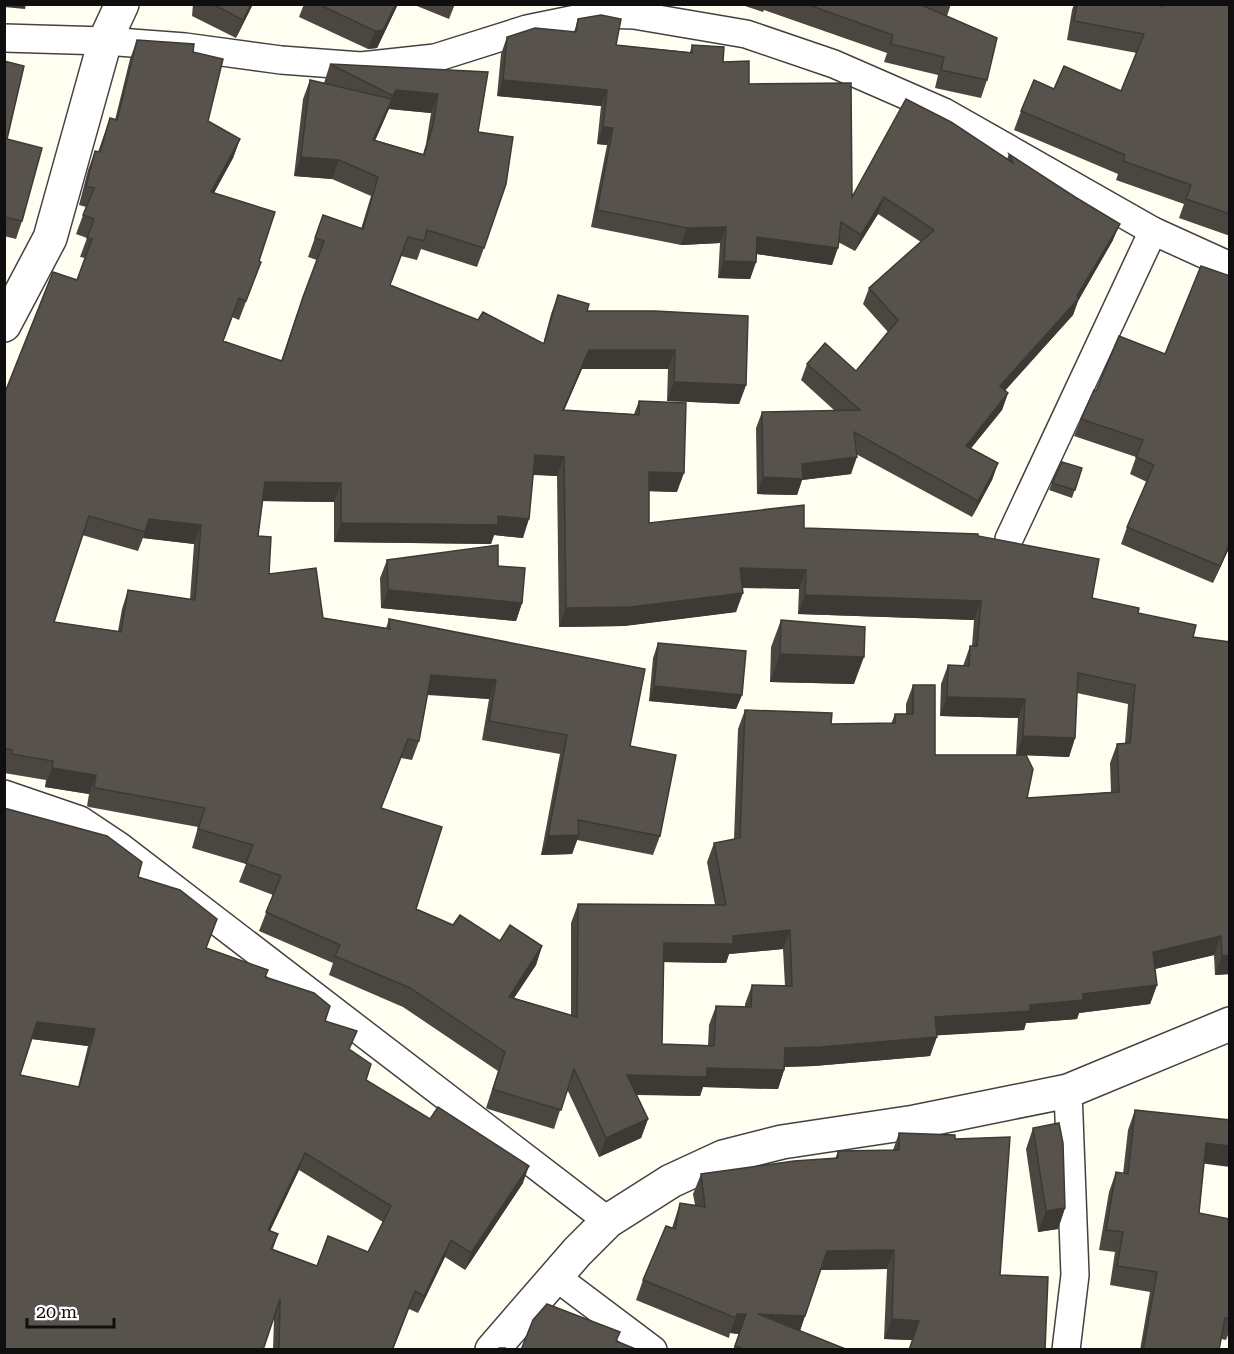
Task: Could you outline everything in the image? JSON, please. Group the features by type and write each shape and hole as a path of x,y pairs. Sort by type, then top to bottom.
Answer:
{"street":[{"path":"4,325 50,238 105,41 122,4"},
{"path":"4,38 105,41 185,47 281,60 361,66 435,58 600,9 746,34 834,64 944,112 1153,231 1230,266"},
{"path":"1009,539 1153,231"},
{"path":"4,795 80,820 119,846 608,1221"},
{"path":"492,1350 608,1221 671,1181 723,1157 782,1142 915,1122 1068,1091 1230,1024"},
{"path":"1066,1350 1074,1275 1068,1091"},
{"path":"556,1277 653,1350"}],"building":[{"path":"212,4 251,4 243,20"},
{"path":"318,4 396,4 383,30 375,31"},
{"path":"806,4 919,4 997,38 987,80 941,70 944,57 891,44 893,35"},
{"path":"1077,4 1162,6 1163,4 1230,4 1230,214 1186,199 1191,185 1123,161 1125,155 1021,111 1034,80 1054,89 1064,66 1121,91 1144,34 1074,21"},
{"path":"601,15 621,19 616,45 692,53 692,45 724,47 723,62 749,61 749,84 851,83 852,197 906,99 951,122 1013,163 1009,154 1120,224 1077,296 1079,298 1000,386 1008,393 966,446 998,463 978,501 854,432 857,457 802,464 803,479 763,477 762,412 860,410 807,364 825,343 856,371 898,320 869,288 934,230 884,197 861,235 841,222 838,248 757,237 756,262 724,261 726,227 687,228 597,210 613,128 603,127 607,90 503,80 507,37 535,28 576,32 578,19"},
{"path":"137,40 194,44 193,52 223,59 208,121 240,139 211,192 275,212 259,261 261,262 246,301 239,298 223,341 282,361 324,241 315,238 323,215 363,229 378,177 339,160 301,157 310,80 392,99 373,140 424,155 433,125 438,94 396,90 393,96 330,64 488,72 478,132 513,137 506,184 484,248 427,230 424,241 408,237 390,285 478,320 483,312 544,344 558,295 589,304 587,311 655,311 748,316 746,385 674,382 675,350 589,350 563,410 639,415 639,401 686,403 684,473 649,472 649,523 804,505 804,528 978,534 978,536 1099,559 1092,598 1139,608 1138,613 1196,625 1193,637 1230,642 1230,955 1222,956 1221,936 1153,952 1157,985 1083,994 1083,1000 1030,1005 1030,1011 935,1017 937,1037 785,1048 784,1070 707,1068 707,1077 627,1075 648,1119 606,1138 574,1069 561,1110 493,1089 505,1052 410,988 335,956 340,945 266,912 281,876 246,863 253,845 198,829 205,808 96,788 94,787 96,775 52,768 53,761 11,754 12,750 4,748 4,395 53,272 77,280 92,239 87,238 94,219 83,215 94,188 86,186 95,151 100,152 110,118 117,120","holes":["535,455 564,457 566,608 631,607 743,593 740,568 806,570 805,595 981,601 977,646 970,646 969,666 948,665 947,697 1025,699 1023,736 1075,738 1078,673 1135,685 1130,743 1117,744 1119,792 1027,798 1033,769 1026,755 935,755 935,685 913,685 913,714 895,714 895,723 831,724 832,713 745,710 740,838 714,843 726,905 578,904 577,1017 509,997 542,946 510,925 500,941 460,915 453,925 416,909 442,827 381,808 408,739 419,741 431,675 496,680 489,721 567,735 548,836 579,835 578,820 660,836 676,755 630,746 645,669 389,619 390,629 323,618 316,568 269,574 271,537 258,536 265,482 341,483 341,523 498,525 498,516 529,519","89,516 145,532 149,519 201,525 195,600 128,590 121,632 54,622","790,930 792,986 752,985 751,1007 716,1006 714,1046 662,1044 664,943 733,944 733,936"]},
{"path":"4,61 24,66 7,139 42,148 22,221 4,217"},
{"path":"1201,266 1230,276 1230,543 1220,566 1127,527 1154,465 1136,457 1143,440 1081,419 1094,390 1096,391 1119,336 1165,354"},
{"path":"1062,462 1082,468 1075,490 1052,483"},
{"path":"498,545 498,566 525,568 522,603 388,590 387,560"},
{"path":"781,620 865,627 864,657 780,654"},
{"path":"658,643 746,651 742,695 654,686"},
{"path":"4,808 107,836 142,862 138,877 180,890 217,919 206,948 268,970 265,977 314,993 330,1006 325,1021 357,1031 349,1049 371,1064 366,1080 430,1119 438,1107 529,1166 471,1253 451,1240 424,1296 415,1291 392,1350 279,1350 280,1299 263,1350 4,1350","holes":["37,1022 95,1029 79,1087 20,1075","305,1153 391,1206 368,1252 328,1236 317,1266 271,1249 278,1234 268,1230"]},
{"path":"1135,1110 1230,1120 1230,1146 1206,1143 1199,1213 1230,1219 1230,1319 1225,1318 1219,1350 1143,1350 1157,1272 1117,1266 1123,1232 1106,1230 1116,1172 1128,1174"},
{"path":"1059,1123 1063,1143 1065,1208 1046,1211 1033,1128"},
{"path":"899,1133 955,1135 955,1139 1010,1137 1000,1275 1048,1277 1045,1350 909,1350 919,1321 892,1319 894,1250 827,1251 805,1316 758,1314 848,1350 747,1350 735,1346 746,1314 737,1314 736,1318 643,1280 666,1226 675,1229 680,1203 705,1207 701,1174 794,1161 838,1158 838,1151 899,1150"},
{"path":"547,1304 620,1332 616,1341 638,1350 521,1350 533,1320"}]}
